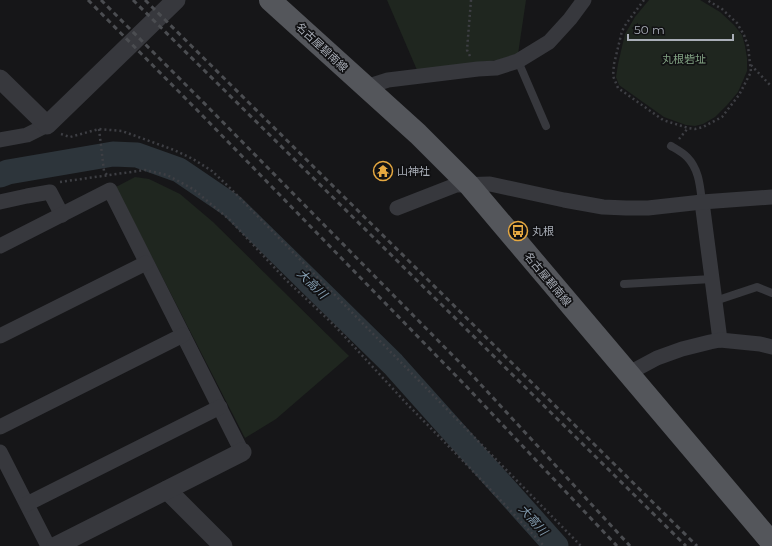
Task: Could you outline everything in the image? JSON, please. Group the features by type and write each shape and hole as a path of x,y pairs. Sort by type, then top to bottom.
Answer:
{"main road":[{"name":"名古屋碧南線","path":"270,0 418,134 469,185 772,543"}],"street":[{"path":"0,140 28,135 47,125 176,0"},
{"path":"366,88 388,80 496,68 518,60 549,42 570,19 584,0"},
{"path":"0,79 47,125"},
{"path":"397,208 456,185 490,184 603,207 648,208 702,202 772,197"},
{"path":"0,246 110,190 242,452 56,546"},
{"path":"0,202 50,192 62,215"},
{"path":"702,202 720,340"},
{"path":"0,336 146,263"},
{"path":"0,427 183,335"},
{"path":"629,373 657,358 682,349 720,340 760,344 772,347"},
{"path":"27,504 220,407"},
{"path":"0,452 48,546"},
{"path":"167,490 223,546"}],"lane":[{"path":"518,60 546,126"},
{"path":"671,146 688,158 694,168 699,180 702,202"},
{"path":"624,284 712,279"},
{"path":"715,301 757,287 772,293"}],"path":[{"path":"471,0 467,50 478,69"},
{"path":"644,0 622,31 614,64 614,76 618,88 663,120 695,129 703,127 722,117 739,95 751,72 748,46 744,35 737,24 722,9 707,0"},
{"path":"750,64 772,86"},
{"path":"47,125 59,133 70,137 99,129 122,131 174,150 193,159 212,171 581,546"},
{"path":"99,129 104,171 107,174"},
{"path":"60,182 107,174 144,170 167,175 193,189 230,220 286,280 334,325 407,404 544,546"}],"green space":[{"path":"387,0 526,0 518,54 498,60 417,70"},
{"name":"丸根砦址","path":"649,0 700,0 720,12 742,35 747,58 747,71 738,92 715,117 703,124 695,126 686,125 664,117 619,85 616,77 625,34 635,17"},
{"path":"135,177 149,179 180,194 213,222 349,356 276,419 245,438 116,187"}],"waterway":[{"name":"大高川","path":"0,175 8,172 113,154 137,155 179,170 232,206 393,364 556,546"}],"railway":[{"path":"88,0 465,385 617,546"},
{"path":"101,0 472,375 630,546"},
{"path":"133,0 686,546"},
{"path":"145,0 697,546"}],"place":[{"name":"山神社","path":"383,171"},
{"name":"丸根","path":"518,231"}]}
